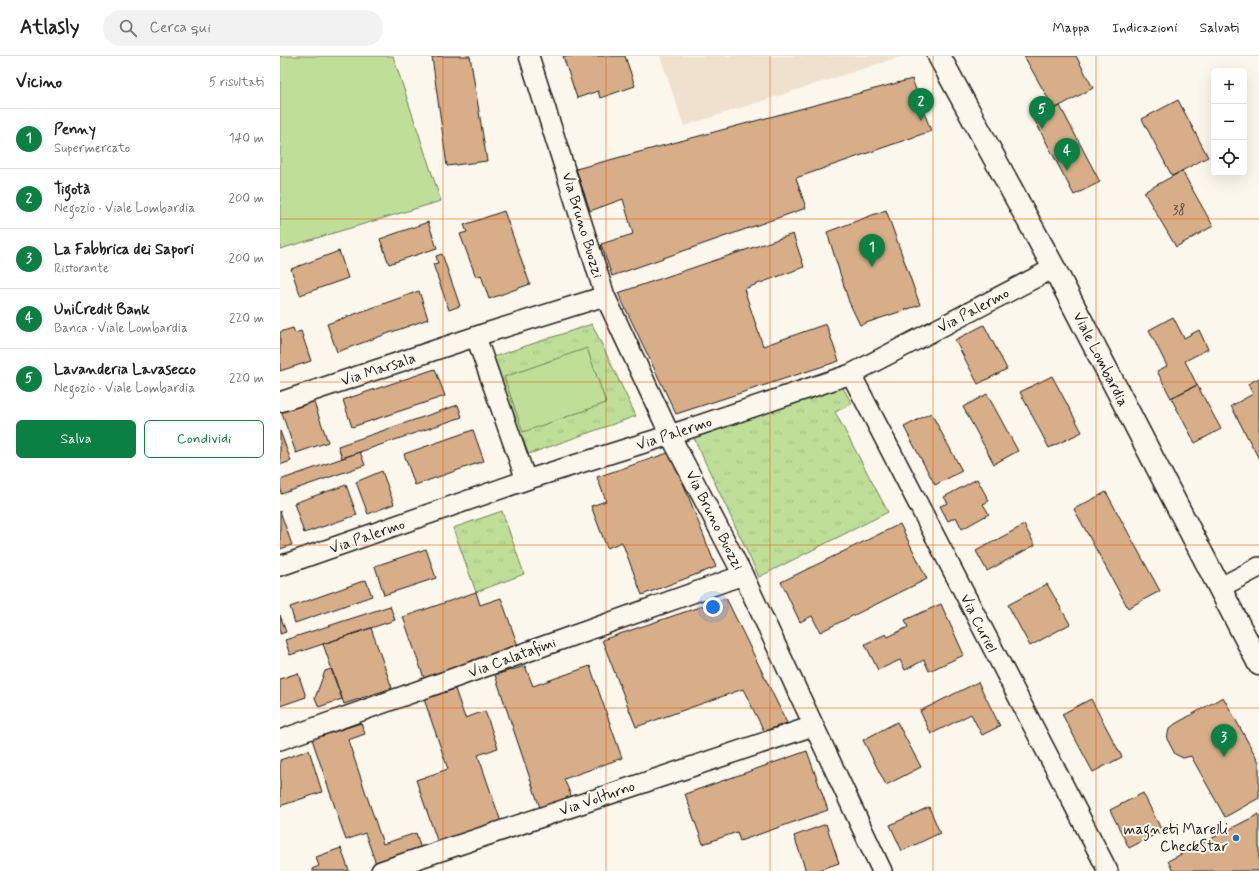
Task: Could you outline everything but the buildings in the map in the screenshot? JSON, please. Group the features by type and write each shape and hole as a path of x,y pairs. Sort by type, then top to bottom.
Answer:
{"street":[{"name":"Via Bruno Buozzi","path":"529,56 605,296 670,435 743,575 882,871"},
{"name":"Viale Lombardia","path":"938,56 1054,268 1259,664"},
{"name":"Via Palermo","path":"280,566 526,480 670,435 851,374 1054,268"},
{"name":"Via Marsala","path":"280,402 605,296"},
{"path":"476,337 526,480"},
{"name":"Via Curiel","path":"851,374 1108,871"},
{"path":"1220,588 1259,567"},
{"name":"Via Calatafimi","path":"280,740 743,575"},
{"name":"Via Volturno","path":"381,871 813,726"}],"shaded area":[{"path":"660,56 903,56 684,126"}],"green space":[{"path":"280,56 393,56 441,201 280,249"},
{"path":"592,324 636,416 526,455 493,357"},
{"path":"587,348 606,403 523,432 504,377"},
{"path":"842,386 852,404 835,412 888,512 759,577 693,436"},
{"path":"502,511 524,574 476,592 453,528"}],"place":[{"name":"Tigotà","path":"921,121"},
{"name":"Lavanderia Lavasecco","path":"1042,129"},
{"name":"UniCredit Bank","path":"1067,171"},
{"name":"Penny","path":"872,267"},
{"name":"La Fabbrica dei Sapori","path":"1224,757"},
{"name":"magneti Marelli CheckStar","path":"1236,838"}]}
